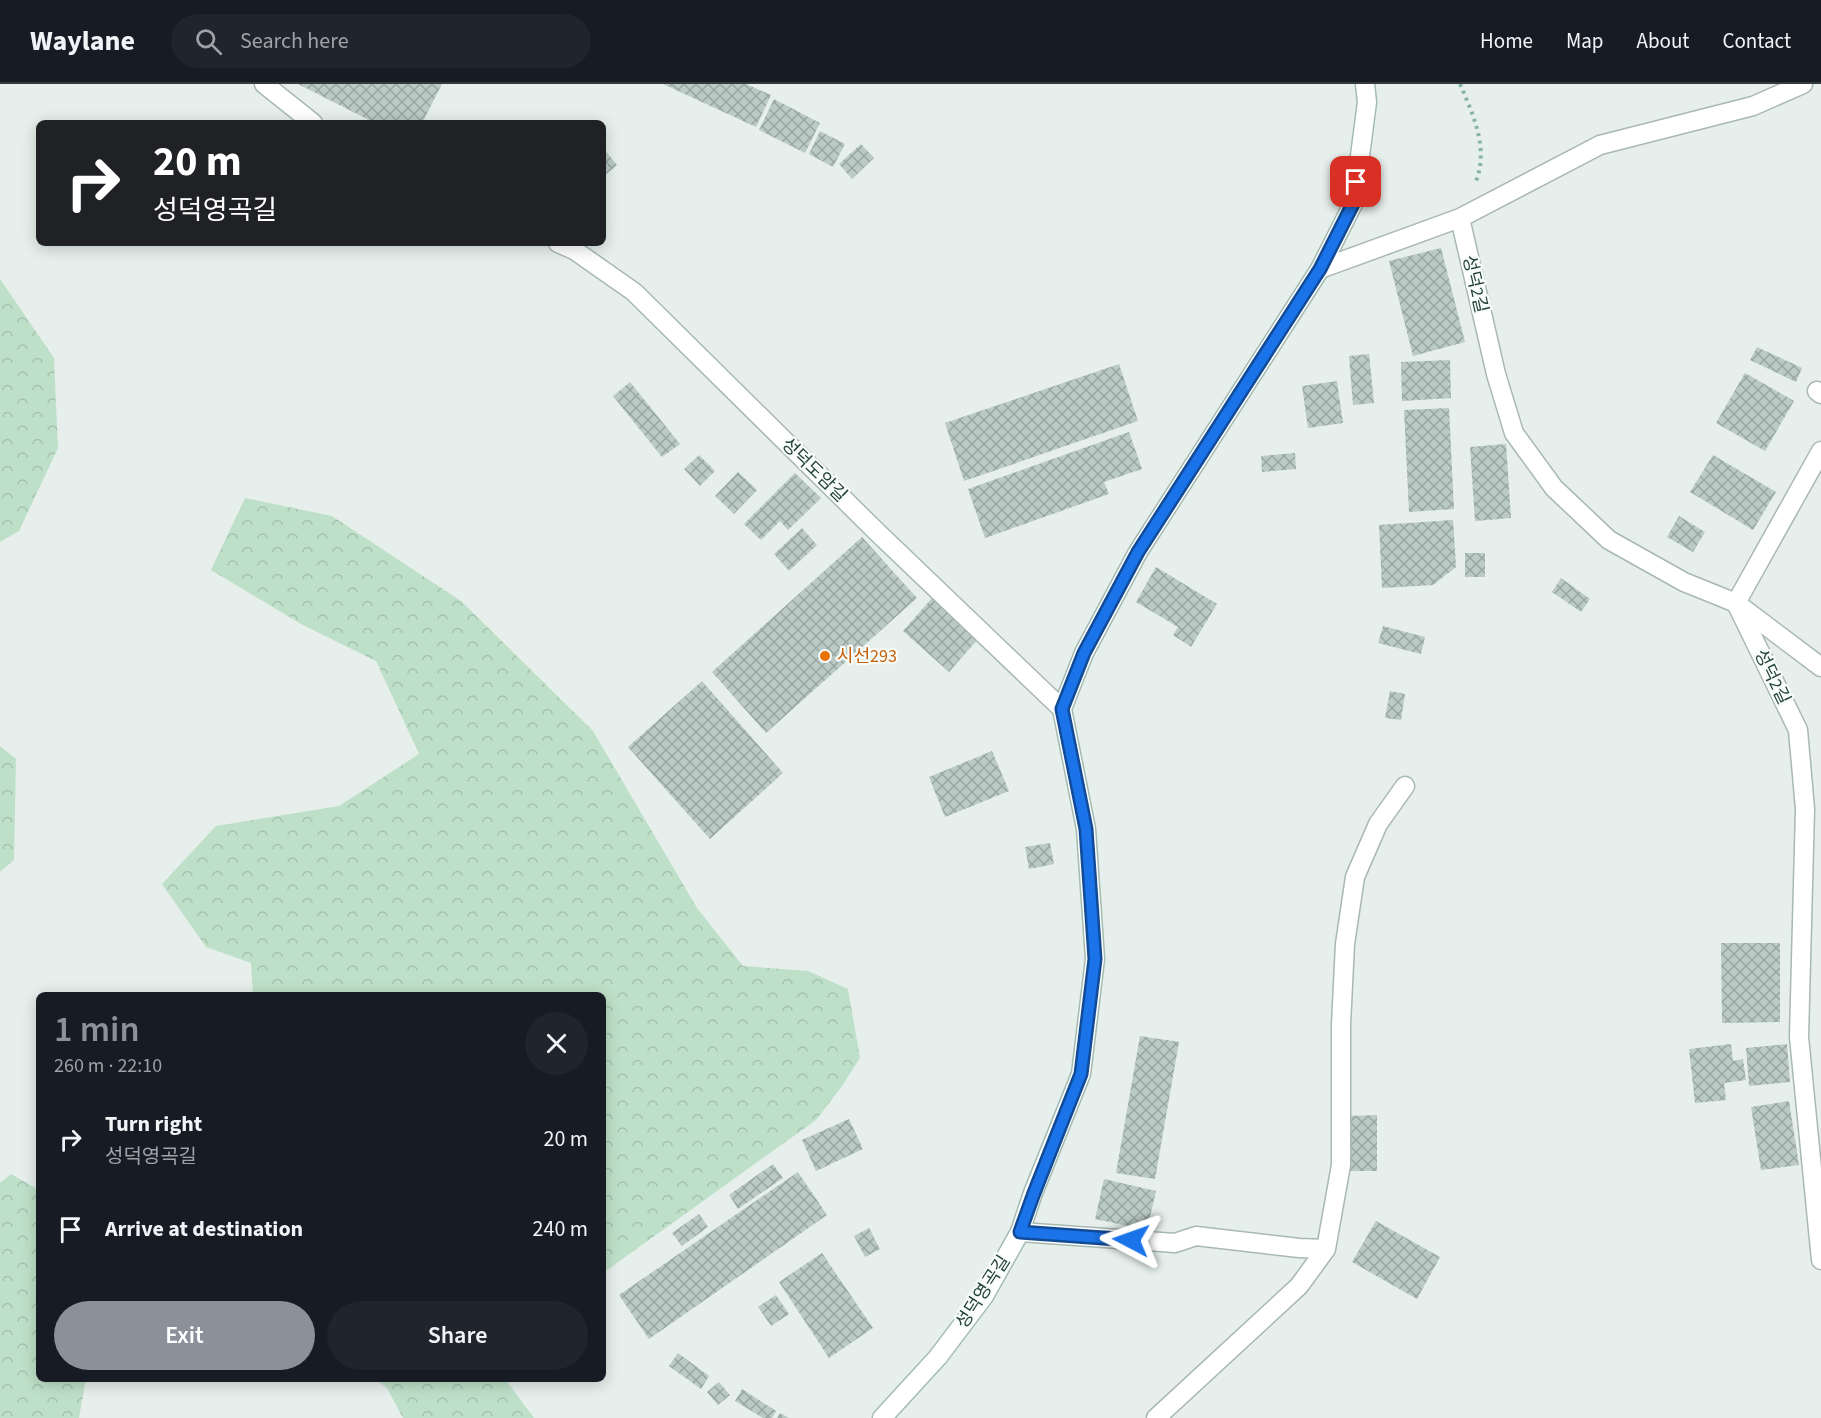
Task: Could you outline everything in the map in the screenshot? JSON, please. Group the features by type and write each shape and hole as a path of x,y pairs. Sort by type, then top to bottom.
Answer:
{"street":[{"path":"264,84 309,120"},
{"path":"1062,709 1084,653 1138,552 1320,269 1354,202 1367,102 1365,84"},
{"path":"1320,269 1460,218 1600,145 1753,106 1803,84"},
{"name":"성덕2길","path":"1460,218 1496,374 1514,433 1554,488 1609,540 1684,582 1736,603 1798,730 1805,809 1799,1036 1821,1260"},
{"name":"성덕도암길","path":"565,246 634,292 1062,709"},
{"path":"1821,451 1736,603 1821,667"},
{"name":"성덕영곡길","path":"882,1418 938,1357 984,1296 1020,1232 1081,1074 1095,959 1086,829 1062,709"},
{"path":"1156,1418 1299,1286 1326,1249 1341,1165 1341,1024 1344,955 1355,877 1378,824 1405,786"},
{"path":"1020,1232 1175,1243 1196,1236 1326,1249"}],"path":[{"path":"1460,218 1480,170 1479,131 1462,84"}],"green space":[{"path":"0,279 54,358 58,448 19,531 0,542"},
{"path":"245,498 332,516 461,601 593,731 697,908 743,966 808,971 848,989 860,1058 816,1120 606,1271 606,992 253,992 251,963 206,947 162,884 216,826 339,806 419,754 376,661 301,624 211,570"},
{"path":"0,746 16,759 14,860 0,872"},
{"path":"11,1174 36,1188 36,1382 85,1382 79,1418 0,1418 0,1183"},
{"path":"379,1382 508,1382 534,1418 403,1418 387,1388"}],"building":[{"path":"298,84 442,84 424,120 369,120"},
{"path":"663,84 746,84 771,95 756,127"},
{"path":"774,99 820,123 805,153 759,130"},
{"path":"820,131 845,144 833,167 809,154"},
{"path":"861,144 874,158 852,179 839,164"},
{"path":"606,151 617,165 606,174"},
{"path":"1441,248 1465,342 1413,356 1389,261"},
{"path":"1757,347 1802,368 1796,382 1750,360"},
{"path":"1369,354 1374,403 1353,405 1349,356"},
{"path":"1450,360 1451,398 1402,401 1401,362"},
{"path":"1119,364 1138,421 964,481 945,423"},
{"path":"1745,373 1794,401 1765,451 1716,423"},
{"path":"1337,381 1343,423 1308,428 1302,386"},
{"path":"630,382 680,444 662,457 613,396"},
{"path":"1449,408 1454,509 1409,512 1404,410"},
{"path":"1129,432 1142,469 1104,482 1109,494 985,538 968,489"},
{"path":"1506,444 1511,518 1475,521 1470,447"},
{"path":"1295,453 1296,469 1262,472 1261,456"},
{"path":"699,455 715,471 700,486 684,469"},
{"path":"1713,455 1776,492 1753,530 1690,492"},
{"path":"738,472 757,490 734,514 715,496"},
{"path":"795,473 821,498 788,530 780,521 761,540 744,524"},
{"path":"1679,516 1705,532 1693,552 1667,537"},
{"path":"1453,520 1456,567 1433,585 1382,588 1379,525"},
{"path":"802,528 817,545 789,571 774,554"},
{"path":"862,537 917,598 766,733 712,672"},
{"path":"1465,553 1485,553 1485,577 1465,577"},
{"path":"1156,567 1217,604 1191,647 1173,635 1178,627 1136,602"},
{"path":"1561,578 1590,599 1581,612 1552,592"},
{"path":"932,598 978,639 949,672 903,631"},
{"path":"1383,626 1425,637 1421,654 1378,643"},
{"path":"702,681 783,773 710,839 628,747"},
{"path":"1390,691 1405,694 1401,720 1385,718"},
{"path":"992,751 1009,791 945,817 929,777"},
{"path":"1050,843 1054,864 1029,869 1025,847"},
{"path":"1721,943 1780,943 1780,1022 1722,1023"},
{"path":"1140,1036 1179,1042 1155,1179 1116,1173"},
{"path":"1731,1044 1733,1061 1743,1059 1746,1080 1724,1083 1726,1100 1695,1103 1689,1049"},
{"path":"1787,1044 1790,1082 1749,1086 1746,1048"},
{"path":"1789,1101 1799,1165 1761,1170 1751,1107"},
{"path":"1377,1115 1377,1171 1349,1171 1349,1116"},
{"path":"849,1119 863,1149 816,1171 802,1140"},
{"path":"773,1164 783,1178 738,1209 729,1195"},
{"path":"798,1172 827,1215 649,1339 619,1295"},
{"path":"1104,1179 1156,1191 1147,1230 1095,1219"},
{"path":"699,1214 708,1227 682,1246 672,1233"},
{"path":"1376,1221 1440,1257 1417,1299 1352,1262"},
{"path":"869,1228 880,1249 865,1257 854,1236"},
{"path":"822,1253 873,1328 829,1358 779,1282"},
{"path":"776,1295 789,1314 771,1326 758,1307"},
{"path":"678,1353 709,1376 701,1389 669,1366"},
{"path":"719,1382 730,1395 718,1405 707,1392"},
{"path":"742,1389 776,1411 772,1418 763,1418 735,1401"},
{"path":"780,1413 789,1418 777,1418"}],"place":[{"name":"시선293","path":"825,656"}],"route":[{"path":"1131,1240 1020,1232 1081,1074 1095,959 1086,829 1062,709 1084,653 1138,552 1320,269 1354,202 1356,182"}]}
